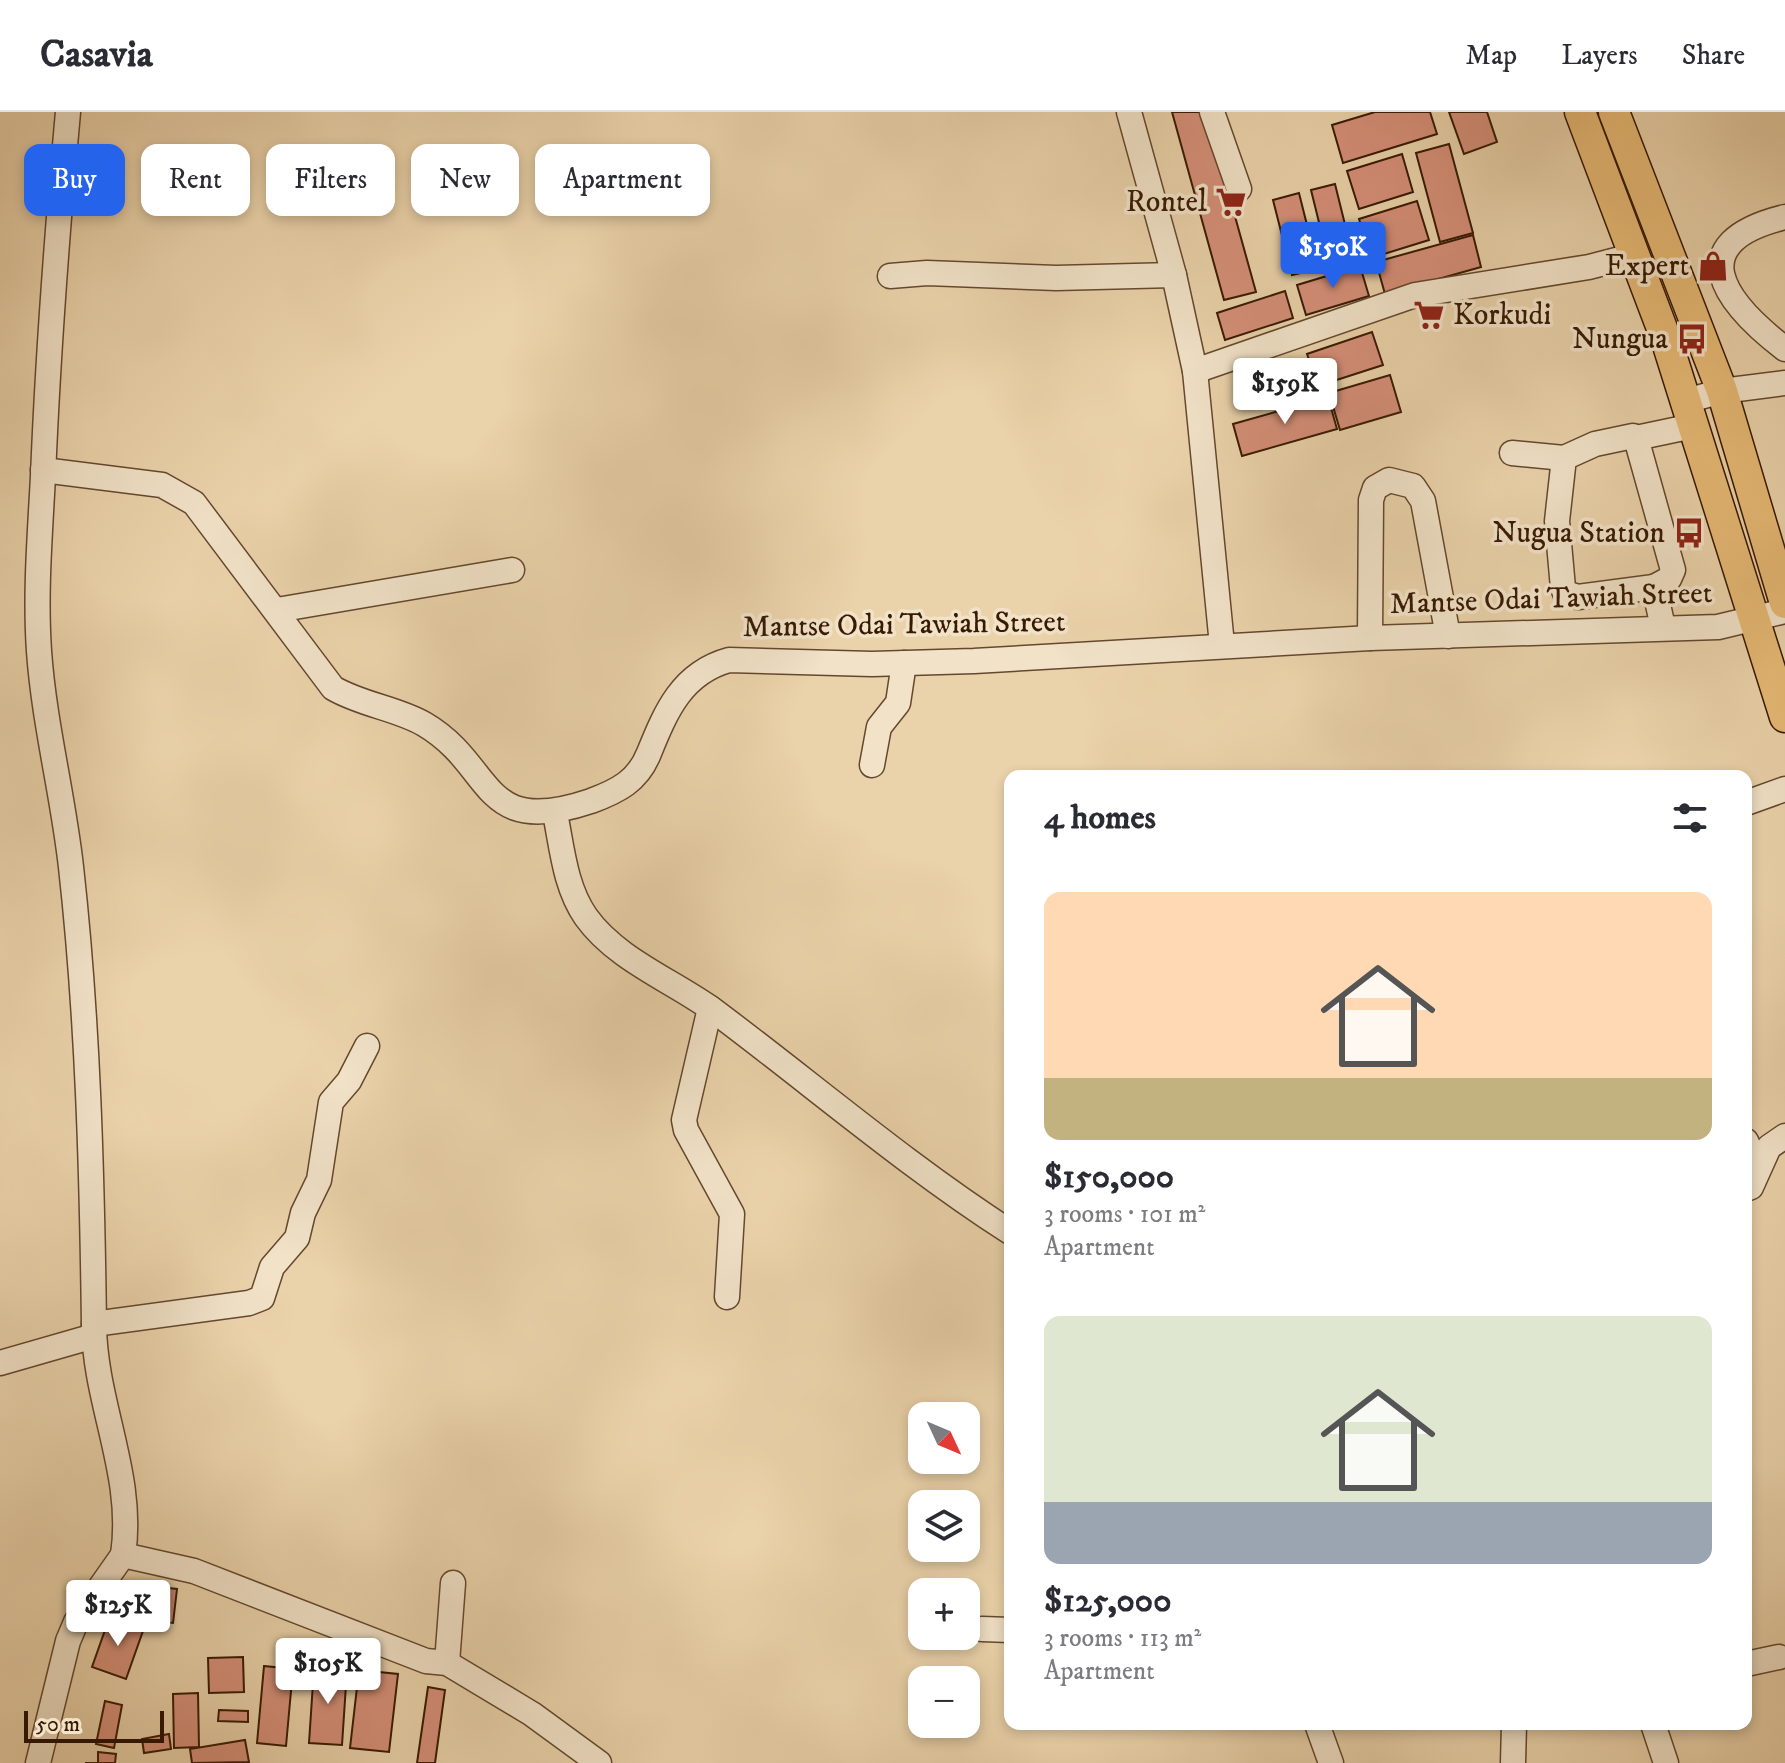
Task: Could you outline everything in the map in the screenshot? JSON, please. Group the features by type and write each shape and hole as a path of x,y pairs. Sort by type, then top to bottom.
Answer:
{"main road":[{"path":"1580,112 1635,255 1767,637 1785,717"},
{"path":"1614,112 1722,391 1785,603"}],"street":[{"path":"38,1763 68,1641 76,1622 123,1555 128,1525 124,1485 98,1386 87,1029 71,861 39,651 47,348 68,112"},
{"path":"1129,112 1174,275 1195,371 1222,645"},
{"path":"1212,112 1239,189"},
{"path":"1785,217 1745,230 1720,257 1719,271 1732,297 1765,334 1785,349"},
{"path":"1195,371 1415,295 1589,267 1635,255"},
{"path":"890,276 927,273 1056,278 1174,275"},
{"path":"1512,453 1564,458 1595,444 1636,438 1690,414 1722,391 1785,383"},
{"path":"1564,458 1557,521 1565,593 1578,597 1654,587 1669,579 1673,570 1636,438"},
{"path":"43,470 162,485 179,491 194,503 333,688 426,725 507,805 555,813 569,884 585,916 610,943 710,1008 918,1170 1004,1228"},
{"path":"1370,638 1371,500 1375,488 1389,480 1413,486 1423,501 1448,636"},
{"path":"277,610 512,570"},
{"path":"1654,587 1663,627"},
{"name":"Mantse Odai Tawiah Street","path":"555,813 629,784 643,768 661,720 675,697 709,666 751,660 904,663 1222,645 1663,627 1718,627 1767,637 1785,611"},
{"path":"872,765 879,727 898,703 904,663"},
{"path":"1752,801 1785,789"},
{"path":"710,1008 684,1120 686,1130 732,1214 727,1297"},
{"path":"0,1363 94,1330 262,1298 272,1267 297,1238 303,1213 319,1180 331,1102 349,1081 367,1046"},
{"path":"1752,1178 1769,1147 1785,1136"},
{"path":"123,1555 194,1571 426,1661 447,1663 532,1714 599,1763"},
{"path":"447,1663 453,1583"},
{"path":"982,1629 1004,1630"},
{"path":"1752,1663 1779,1657"},
{"path":"1319,1730 1331,1763"},
{"path":"1513,1763 1514,1730"},
{"path":"1655,1730 1666,1763"}],"building":[{"path":"1172,112 1206,112 1256,292 1224,300"},
{"path":"1375,112 1430,112 1437,134 1343,163 1332,125"},
{"path":"1449,112 1487,112 1497,142 1464,154"},
{"path":"1449,144 1473,233 1440,242 1416,153"},
{"path":"1402,154 1413,192 1359,209 1347,171"},
{"path":"1335,184 1353,257 1329,263 1311,190"},
{"path":"1299,193 1318,269 1292,275 1273,200"},
{"path":"1417,201 1429,240 1371,258 1359,219"},
{"path":"1473,235 1481,267 1385,294 1376,262"},
{"path":"1360,266 1369,296 1306,315 1297,285"},
{"path":"1285,291 1293,318 1225,340 1217,313"},
{"path":"1372,332 1383,365 1318,386 1307,354"},
{"path":"1390,375 1401,412 1340,430 1329,393"},
{"path":"1328,397 1337,429 1242,456 1233,424"},
{"path":"158,1587 177,1589 173,1623 154,1621"},
{"path":"110,1616 144,1628 126,1679 92,1667"},
{"path":"243,1657 244,1692 209,1693 208,1658"},
{"path":"264,1666 293,1669 286,1746 257,1743"},
{"path":"314,1668 347,1670 342,1745 309,1743"},
{"path":"359,1670 398,1674 389,1752 350,1748"},
{"path":"428,1687 445,1690 435,1763 417,1763"},
{"path":"198,1693 199,1747 174,1748 173,1694"},
{"path":"105,1701 122,1705 114,1748 96,1744"},
{"path":"219,1710 248,1711 248,1722 218,1721"},
{"path":"169,1734 171,1749 144,1753 142,1739"},
{"path":"245,1740 249,1762 192,1763 190,1749"},
{"path":"98,1752 116,1754 115,1763 98,1763"}],"place":[{"name":"Rontel","path":"1231,202"},
{"name":"Expert","path":"1713,266"},
{"name":"Korkudi","path":"1429,315"},
{"name":"Nungua","path":"1692,339"},
{"name":"Nugua Station","path":"1689,533"}]}
